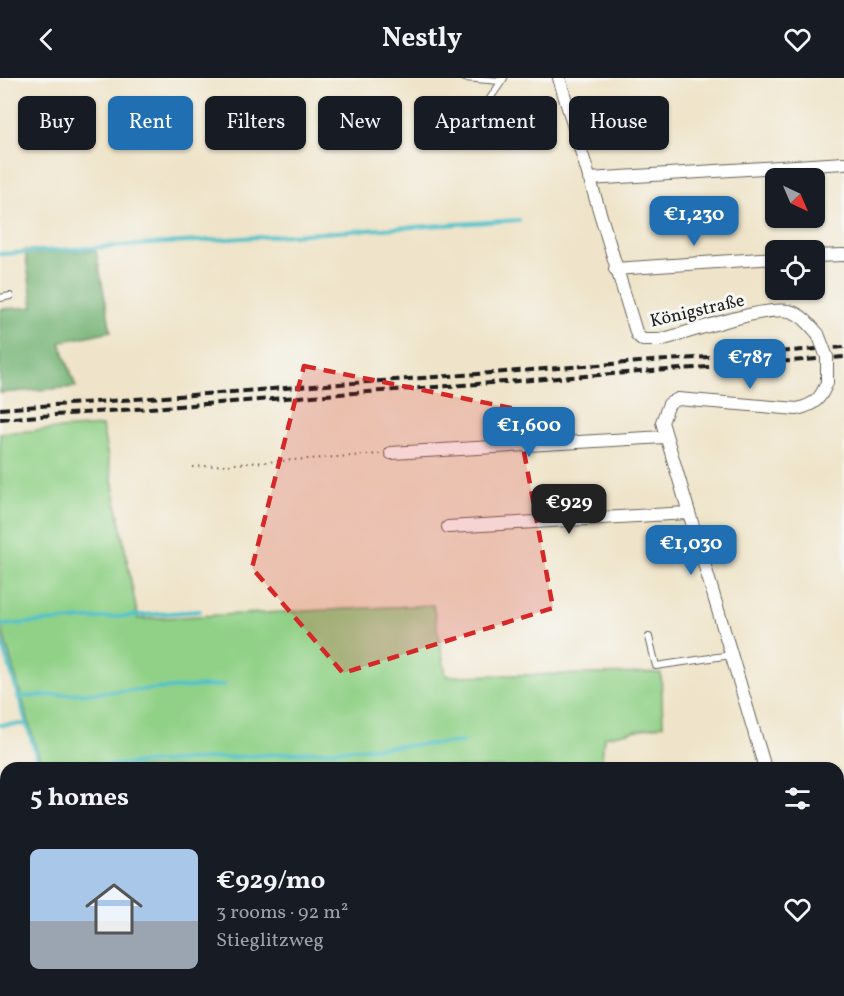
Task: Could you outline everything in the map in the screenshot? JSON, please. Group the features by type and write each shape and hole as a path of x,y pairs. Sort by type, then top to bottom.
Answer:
{"street":[{"name":"Königstraße","path":"559,78 633,329 643,340 659,340 770,311 790,311 805,319 818,334 827,357 827,382 822,396 811,405 797,409 678,399 664,412 662,422 664,436 763,762"},
{"path":"589,179 844,163"},
{"path":"825,256 844,255"},
{"path":"615,269 765,259"},
{"path":"391,453 664,436"},
{"path":"448,527 687,513"}],"lane":[{"path":"465,78 502,79"},
{"path":"491,96 502,79"},
{"path":"0,298 10,296"},
{"path":"649,636 656,666 730,655"}],"path":[{"path":"193,467 391,453"}],"highlighted area":[{"path":"304,366 516,409 553,608 343,673 252,568"}],"green space":[{"path":"25,250 96,251 111,331 60,342 76,387 0,393 0,309 33,307"},
{"path":"102,426 138,619 433,605 446,676 661,673 663,725 604,737 602,762 40,762 0,623 0,433"}],"waterway":[{"path":"0,254 519,220"},
{"path":"0,625 200,611"},
{"path":"0,635 38,762"},
{"path":"18,697 224,685"},
{"path":"0,725 26,724"},
{"path":"158,762 462,742"}],"railway":[{"path":"0,409 844,347"},
{"path":"0,419 844,357"}]}
